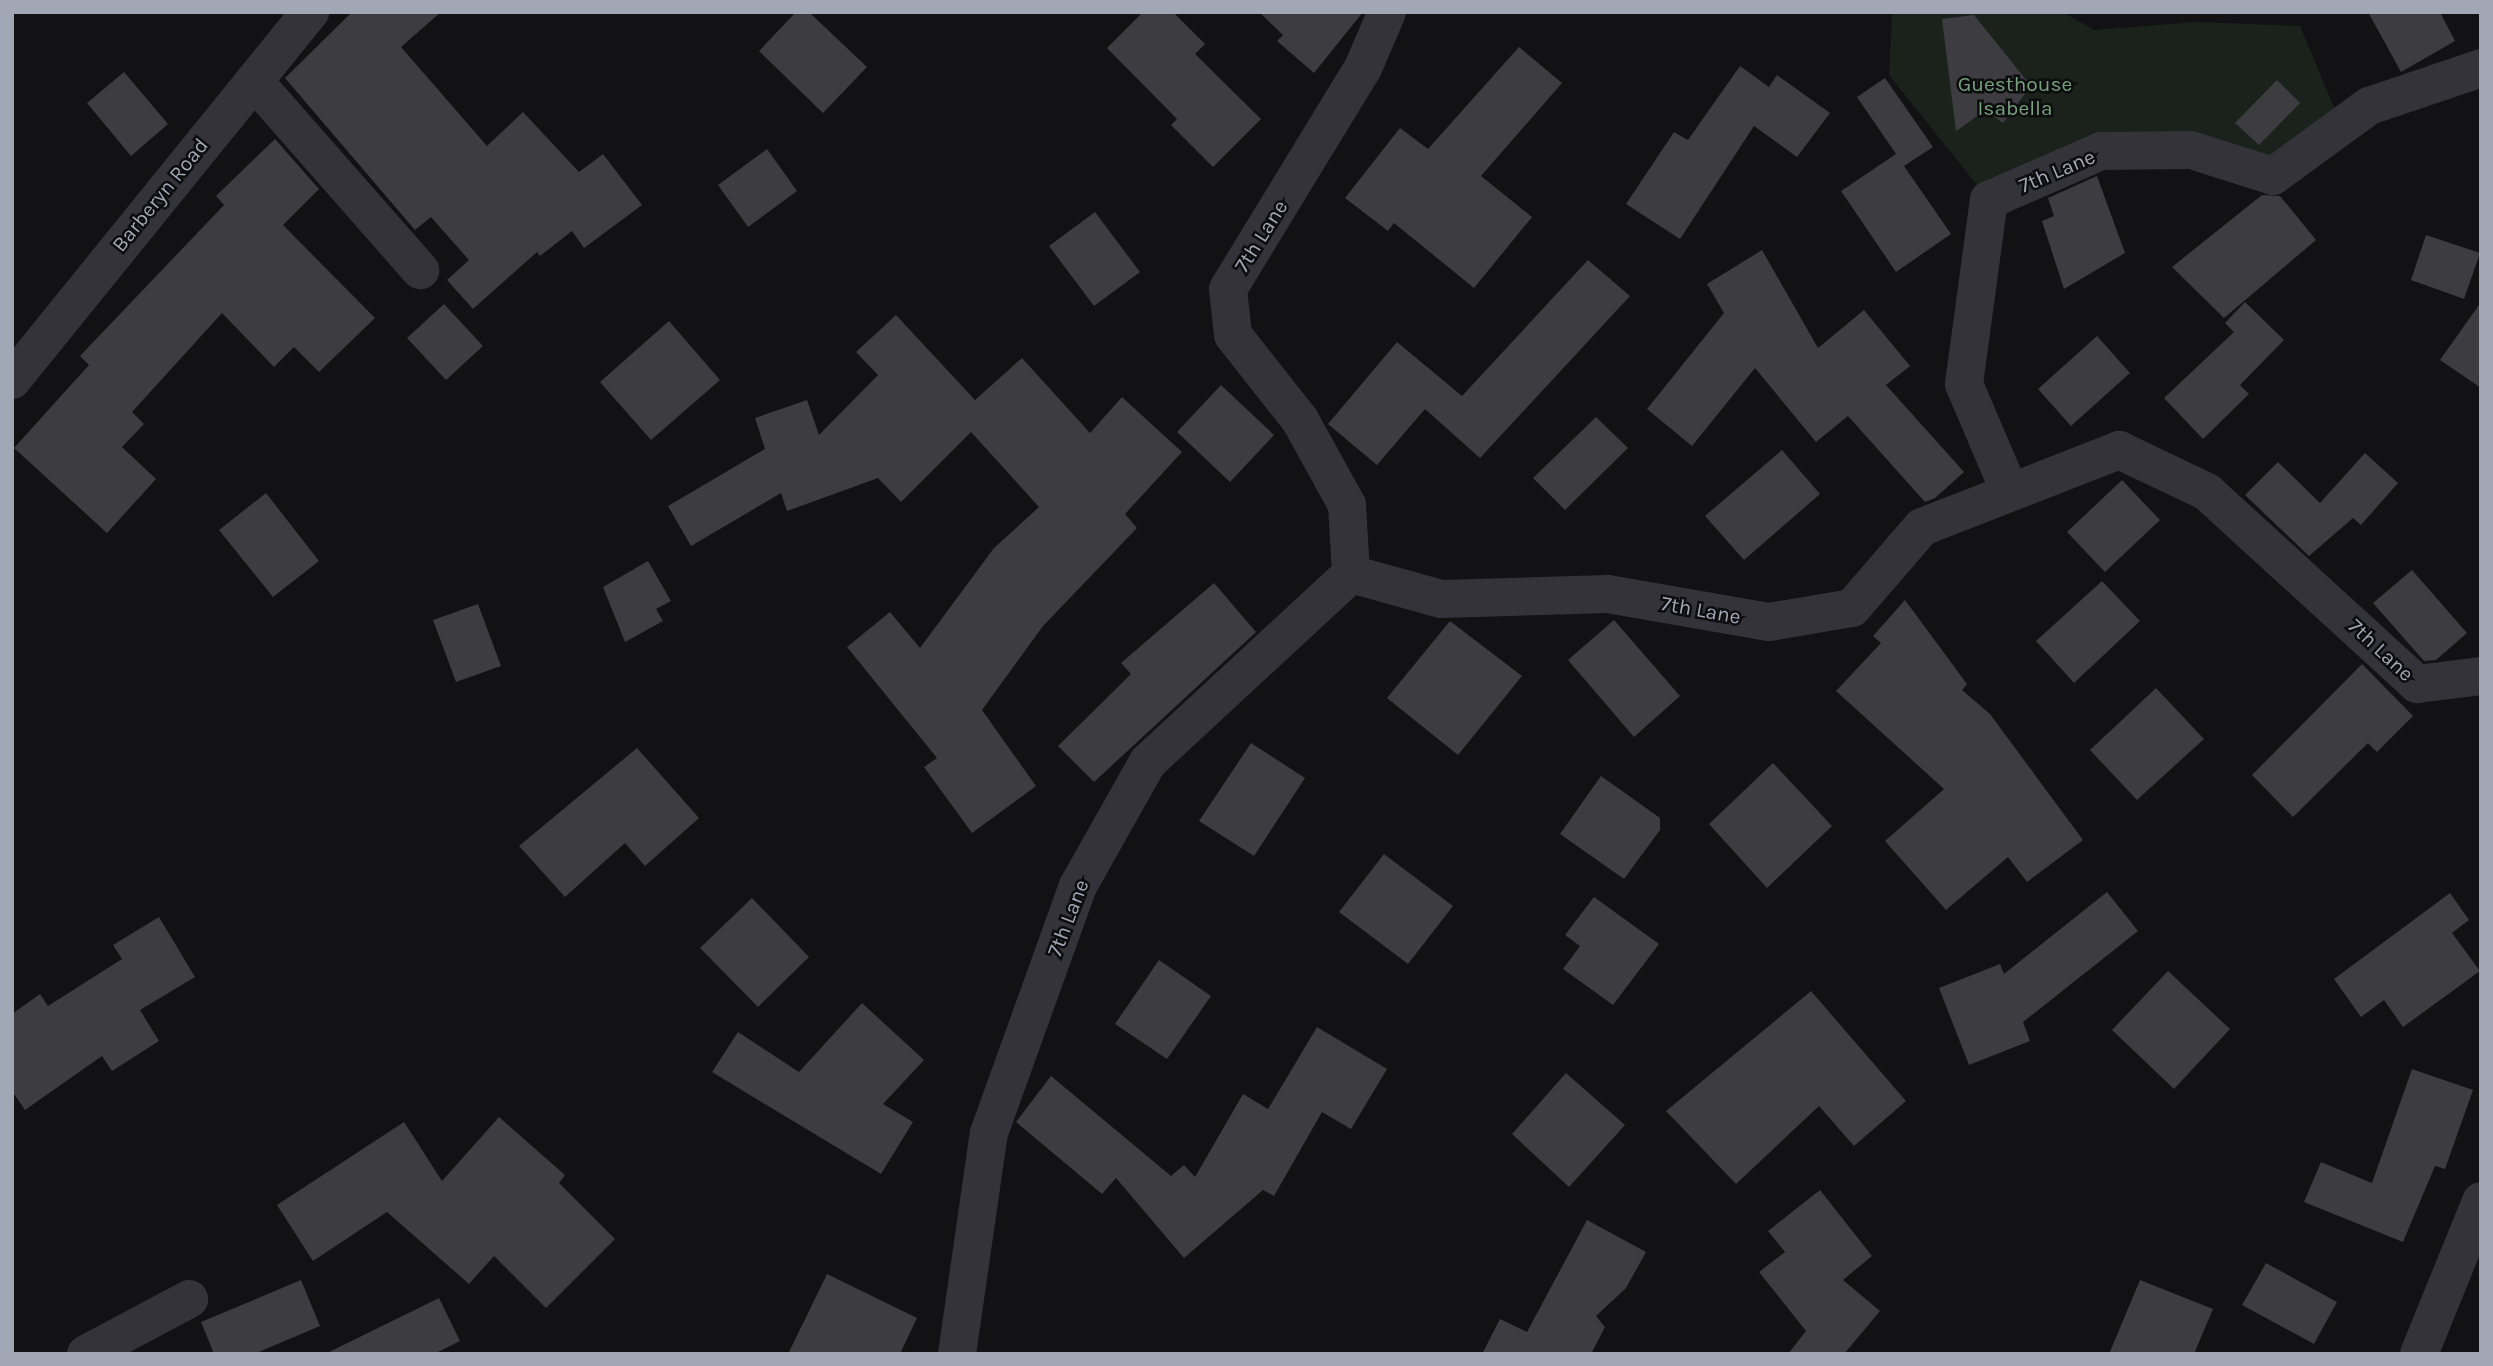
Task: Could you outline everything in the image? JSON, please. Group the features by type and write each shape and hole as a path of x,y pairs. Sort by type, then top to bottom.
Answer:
{"street":[{"name":"Barberyn Road","path":"12,380 310,12"},
{"name":"7th Lane","path":"1351,574 1347,505 1300,420 1233,335 1228,289 1363,68 1387,12"},
{"name":"7th Lane","path":"2010,492 1965,384 1989,200 2101,151 2191,150 2273,176 2369,106 2481,68"},
{"path":"254,81 420,270"},
{"name":"7th Lane","path":"1351,574 1441,599 1608,594 1769,622 1852,608 1922,527 2119,450 2207,492 2417,684 2481,676"},
{"name":"7th Lane","path":"957,1354 989,1133 1077,886 1148,762 1351,574"},
{"path":"2419,1354 2481,1201"},
{"path":"86,1354 189,1299"}],"green space":[{"name":"Guesthouse Isabella","path":"1892,12 2063,12 2094,30 2196,22 2300,26 2341,124 2273,176 2101,151 1989,200 1889,75"}],"building":[{"path":"352,12 441,12 401,47 487,146 523,112 579,172 603,154 642,205 584,248 572,231 540,256 537,252 473,309 447,280 469,260 431,217 415,230 285,78"},
{"path":"796,12 809,12 867,67 823,113 759,51"},
{"path":"1143,12 1173,12 1205,44 1195,54 1261,119 1213,167 1171,125 1177,119 1107,48"},
{"path":"1259,12 1363,12 1314,73 1277,41 1283,35"},
{"path":"2368,12 2440,12 2455,41 2401,72"},
{"path":"1974,15 2031,86 2003,123 1986,110 1956,131 1942,19"},
{"path":"1519,47 1562,83 1481,176 1532,217 1474,288 1394,223 1388,231 1345,198 1400,128 1428,149"},
{"path":"1740,66 1769,87 1777,75 1830,113 1797,157 1754,126 1680,239 1626,204 1674,132 1688,140"},
{"path":"124,72 168,124 131,156 87,103"},
{"path":"1885,78 1933,147 1904,166 1951,234 1896,272 1841,191 1896,154 1857,97"},
{"path":"2277,80 2300,103 2259,145 2235,123"},
{"path":"275,139 319,189 283,225 375,318 319,372 294,347 274,367 222,313 132,412 144,424 122,447 156,479 107,533 14,448 89,365 80,356 224,205 216,196"},
{"path":"767,149 797,191 748,227 718,185"},
{"path":"2097,176 2125,253 2064,289 2042,221 2054,216 2048,198"},
{"path":"2262,195 2280,196 2316,240 2224,318 2172,267"},
{"path":"1095,212 1140,272 1094,306 1049,246"},
{"path":"2426,235 2480,253 2464,299 2411,280"},
{"path":"1762,250 1818,348 1864,310 1910,366 1886,385 1964,472 1935,498 1925,502 1848,416 1816,442 1755,368 1692,446 1647,409 1724,313 1707,284"},
{"path":"1588,260 1630,296 1480,458 1425,409 1377,465 1328,424 1397,342 1462,396"},
{"path":"2245,302 2284,340 2240,385 2249,394 2203,439 2164,398 2234,332 2225,323"},
{"path":"2481,302 2481,388 2440,360"},
{"path":"444,304 483,346 446,380 407,338"},
{"path":"896,315 975,400 1022,358 1090,433 1122,397 1182,452 1125,514 1137,528 1043,626 982,710 1036,786 972,833 924,767 937,758 847,647 890,612 920,648 994,548 1039,507 971,432 901,502 878,478 787,511 781,493 691,546 668,506 765,449 755,418 807,400 819,435 878,375 856,352"},
{"path":"669,321 720,380 651,440 600,382"},
{"path":"2097,336 2130,373 2071,426 2038,389"},
{"path":"1221,385 1274,435 1230,482 1177,432"},
{"path":"1596,417 1628,448 1565,510 1533,478"},
{"path":"1782,450 1820,494 1744,560 1705,516"},
{"path":"2365,453 2398,483 2361,525 2353,518 2309,556 2245,495 2278,462 2320,503"},
{"path":"2122,480 2160,520 2105,572 2067,532"},
{"path":"266,493 319,561 273,597 219,530"},
{"path":"648,561 671,601 656,609 663,621 625,642 603,587"},
{"path":"2412,570 2467,633 2436,660 2424,661 2373,603"},
{"path":"2102,581 2140,621 2074,683 2036,641"},
{"path":"1214,583 1256,632 1094,782 1058,746 1131,674 1121,663"},
{"path":"1905,600 1967,684 1962,690 1990,714 2083,840 2027,882 2008,857 1946,910 1885,841 1944,789 1836,691 1881,643 1873,636"},
{"path":"478,604 501,666 456,682 433,620"},
{"path":"1614,620 1680,696 1634,737 1568,660"},
{"path":"1450,621 1522,676 1458,755 1387,698"},
{"path":"2362,664 2413,716 2377,752 2368,743 2293,817 2252,775"},
{"path":"2156,688 2204,739 2137,800 2090,750"},
{"path":"1251,743 1305,778 1254,856 1199,821"},
{"path":"637,748 699,818 645,866 625,843 565,897 519,846"},
{"path":"1773,763 1832,826 1767,888 1709,824"},
{"path":"1601,776 1660,818 1660,830 1624,879 1560,834"},
{"path":"1384,854 1453,906 1408,964 1339,912"},
{"path":"2107,892 2138,931 2023,1022 2030,1041 1969,1065 1939,988 2000,964 2004,974"},
{"path":"2450,893 2469,920 2452,933 2480,971 2403,1027 2384,1000 2361,1017 2334,979"},
{"path":"1594,897 1659,944 1613,1005 1563,969 1580,946 1565,935"},
{"path":"752,898 809,957 758,1007 700,948"},
{"path":"159,917 195,977 140,1010 159,1041 112,1071 102,1056 25,1110 12,1091 12,1014 40,994 48,1006 122,959 113,945"},
{"path":"1159,960 1211,996 1167,1059 1115,1024"},
{"path":"2168,971 2230,1029 2174,1089 2112,1030"},
{"path":"1811,991 1906,1101 1854,1146 1819,1106 1736,1184 1666,1111"},
{"path":"862,1003 924,1060 883,1104 913,1122 881,1174 712,1072 738,1032 799,1072"},
{"path":"1317,1027 1387,1069 1351,1129 1322,1112 1274,1196 1263,1190 1184,1258 1116,1178 1102,1194 1016,1122 1051,1076 1171,1176 1184,1165 1195,1177 1243,1094 1268,1109"},
{"path":"2412,1069 2473,1090 2445,1169 2435,1166 2403,1242 2304,1202 2321,1162 2372,1183"},
{"path":"1566,1073 1625,1125 1569,1187 1512,1134"},
{"path":"499,1117 565,1175 559,1183 615,1239 546,1308 494,1256 469,1284 387,1212 313,1261 277,1205 404,1122 442,1181"},
{"path":"1820,1190 1872,1256 1843,1280 1880,1311 1844,1354 1788,1354 1806,1331 1759,1272 1785,1252 1768,1231"},
{"path":"1587,1220 1646,1252 1626,1288 1596,1316 1605,1327 1591,1354 1482,1354 1500,1319 1527,1332"},
{"path":"2266,1263 2337,1302 2314,1344 2242,1305"},
{"path":"827,1274 917,1318 900,1354 788,1354"},
{"path":"301,1280 320,1326 254,1354 214,1354 201,1322"},
{"path":"2140,1280 2213,1309 2194,1354 2109,1354"},
{"path":"439,1298 460,1341 434,1354 325,1354"}]}
